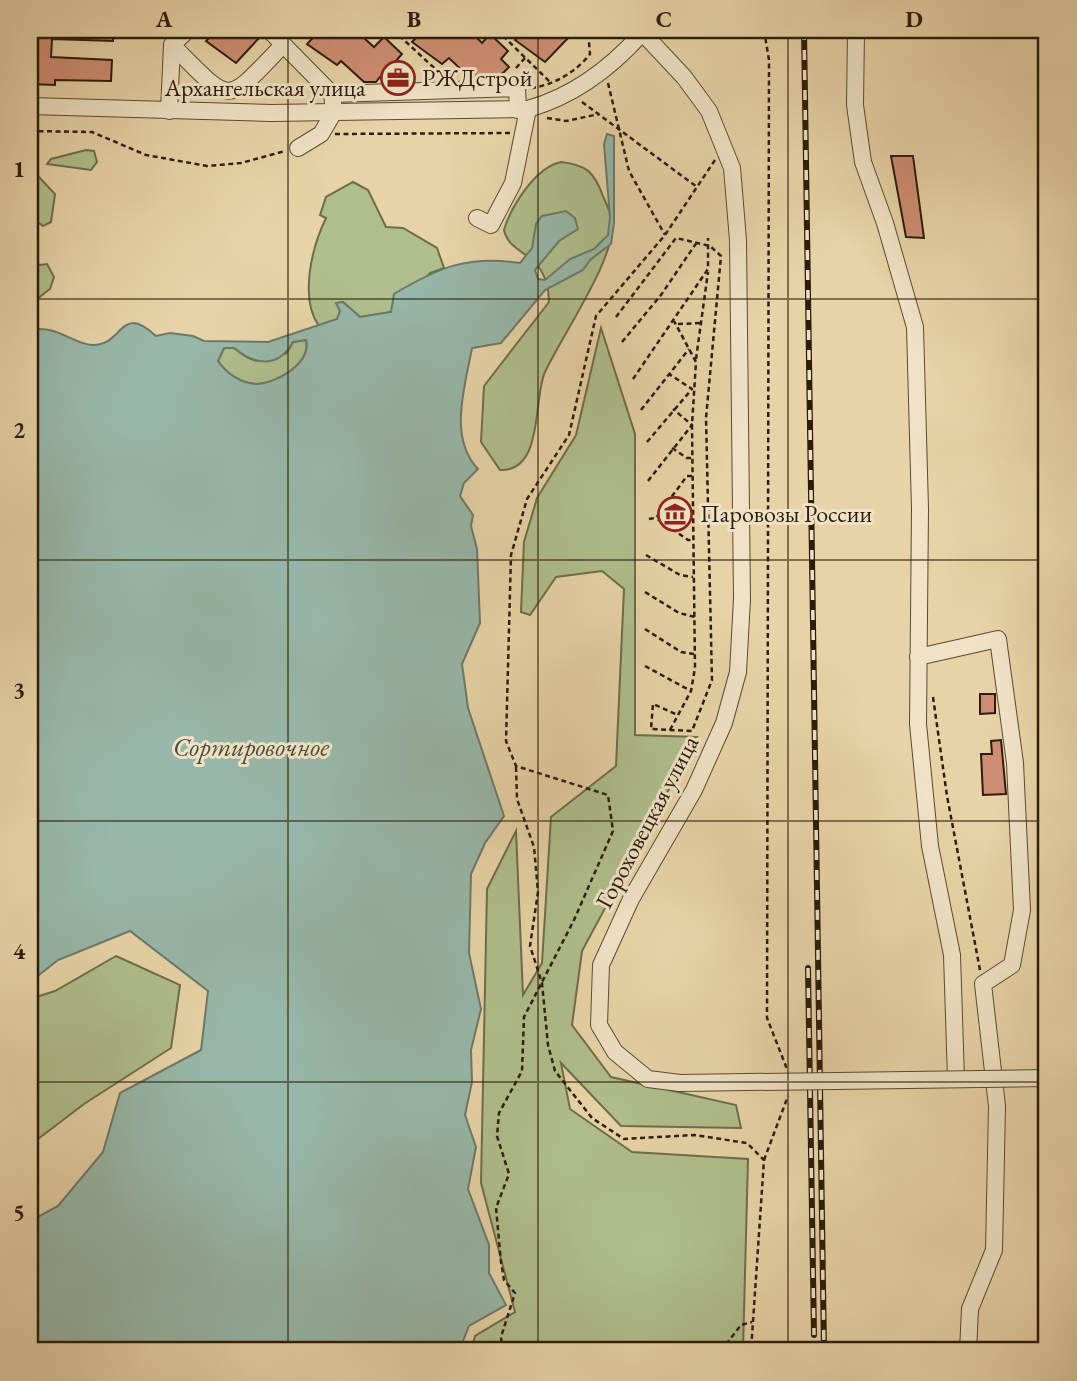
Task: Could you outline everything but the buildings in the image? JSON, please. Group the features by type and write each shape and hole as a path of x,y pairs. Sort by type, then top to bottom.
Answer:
{"street":[{"path":"169,111 172,46 188,30"},
{"path":"269,30 332,94 334,112 321,134 298,148"},
{"path":"856,30 855,105 863,162 885,223 915,327 920,509 918,724 930,846 952,955 956,1079"},
{"name":"Архангельская улица","path":"30,106 169,111 523,109 570,93 604,72 641,32"},
{"name":"Гороховецкая улица","path":"641,32 684,78 709,111 732,168 738,240 742,599 738,672 724,723 694,790 631,899 601,965 599,1025 615,1052 648,1079 680,1083 1047,1077"},
{"path":"172,46 212,86 225,93 239,91 283,45"},
{"path":"332,94 517,88 523,109 525,133 513,183 491,225 477,218"},
{"path":"462,91 466,109"},
{"path":"918,657 998,639 1015,763 1022,910 1012,965 983,984 997,1106 994,1250 970,1309 968,1351"}],"path":[{"path":"394,30 462,91"},
{"path":"497,30 550,82"},
{"path":"517,88 531,88 550,82 580,67 590,54 588,30"},
{"path":"764,30 769,60 767,1018 788,1076"},
{"path":"516,68 526,58"},
{"path":"604,72 613,93 629,171 665,235"},
{"path":"570,93 621,128 697,187"},
{"path":"523,109 548,119 566,121 599,114"},
{"path":"30,131 92,132 146,155 207,166 241,163 298,148"},
{"path":"321,134 525,133"},
{"path":"724,146 665,235 596,316 569,435 527,499 511,555 506,741 516,766 517,799 534,847 538,892 530,946 542,983 548,1045 555,1071 592,1118 624,1139 694,1135 747,1143 764,1160"},
{"path":"670,730 691,691 695,654 692,389 708,269 708,238"},
{"path":"616,317 676,239 710,246 721,256 706,418 712,680 692,731 651,729 651,707 656,705 678,715"},
{"path":"622,342 661,295 697,242"},
{"path":"633,379 708,269"},
{"path":"674,321 678,324 696,362"},
{"path":"678,324 702,323"},
{"path":"642,410 689,349"},
{"path":"669,374 692,389"},
{"path":"647,442 692,389"},
{"path":"673,409 692,425"},
{"path":"648,481 692,425"},
{"path":"672,448 687,458 692,458"},
{"path":"656,518 687,476 692,476"},
{"path":"666,504 673,514 673,530"},
{"path":"649,519 693,511"},
{"path":"656,518 693,540"},
{"path":"646,555 680,575 694,577"},
{"path":"645,593 679,613 696,617"},
{"path":"645,629 681,652 695,654"},
{"path":"645,666 691,691"},
{"path":"930,690 983,984"},
{"path":"502,1351 501,1337 515,1293 504,1280 500,1262 496,1208 509,1174 497,1136 499,1114 522,1071 524,1017 574,920 613,831 608,795 516,766"},
{"path":"751,1351 764,1160 790,1087"},
{"path":"721,1351 741,1325 752,1322"}],"green space":[{"path":"86,150 94,151 97,162 91,170 47,164 51,159"},
{"path":"561,162 577,165 593,175 611,214 612,236 598,274 545,372 530,447 524,459 514,467 500,470 481,442 484,386 549,302 542,273 536,264 513,246 504,230 512,210 534,179 552,165"},
{"path":"30,175 39,177 55,194 51,222 43,226 30,216"},
{"path":"353,182 368,190 386,227 403,228 437,248 444,268 430,273 392,312 360,317 343,302 337,303 340,311 338,319 319,326 313,315 309,287 312,258 326,218 320,215 326,197"},
{"path":"30,259 40,265 47,264 54,277 50,289 37,299 30,295"},
{"path":"601,328 635,434 635,735 697,737 582,951 572,1025 611,1077 736,1105 741,1128 621,1126 561,1063 570,1109 632,1152 748,1159 743,1351 471,1351 475,1336 515,1312 481,1183 487,889 516,831 523,995 542,963 551,817 616,766 624,589 602,571 556,577 530,615 521,612 524,542 537,498 576,435"},
{"path":"306,340 306,349 298,364 282,376 264,383 256,384 239,379 225,370 218,361 224,348 234,348 248,358 259,361 287,353 293,342"},
{"path":"116,956 180,985 171,1048 84,1104 30,1145 30,999 55,991"}],"water":[{"name":"Сортировочное","path":"607,134 614,136 614,223 611,244 590,260 583,270 545,290 501,343 472,348 461,411 463,442 478,469 464,483 460,496 473,515 471,526 477,549 480,623 462,664 468,708 504,816 485,843 471,874 469,953 481,1009 471,1050 472,1082 465,1115 476,1147 468,1189 489,1245 489,1273 506,1305 469,1326 459,1351 30,1351 30,1221 58,1206 103,1152 120,1093 201,1050 208,991 130,931 58,960 30,982 30,330 48,330 92,345 102,344 128,324 135,323 156,336 170,333 193,336 204,341 268,342 337,319 340,311 336,303 343,302 360,317 391,312 394,294 454,265 485,261 520,263 532,248 536,224 542,216 566,211 575,218 578,229 559,241 535,270 538,279 545,280 570,259 594,249 608,235 610,217 604,144","holes":["306,340 304,357 291,371 264,383 256,384 239,379 225,370 218,361 224,348 234,348 250,358 266,362 280,357 293,342"]}],"railway":[{"path":"804,30 824,1351"},
{"path":"808,968 814,1335"}],"place":[{"name":"РЖДстрой","path":"398,78"},
{"name":"Паровозы России","path":"675,514"}]}
